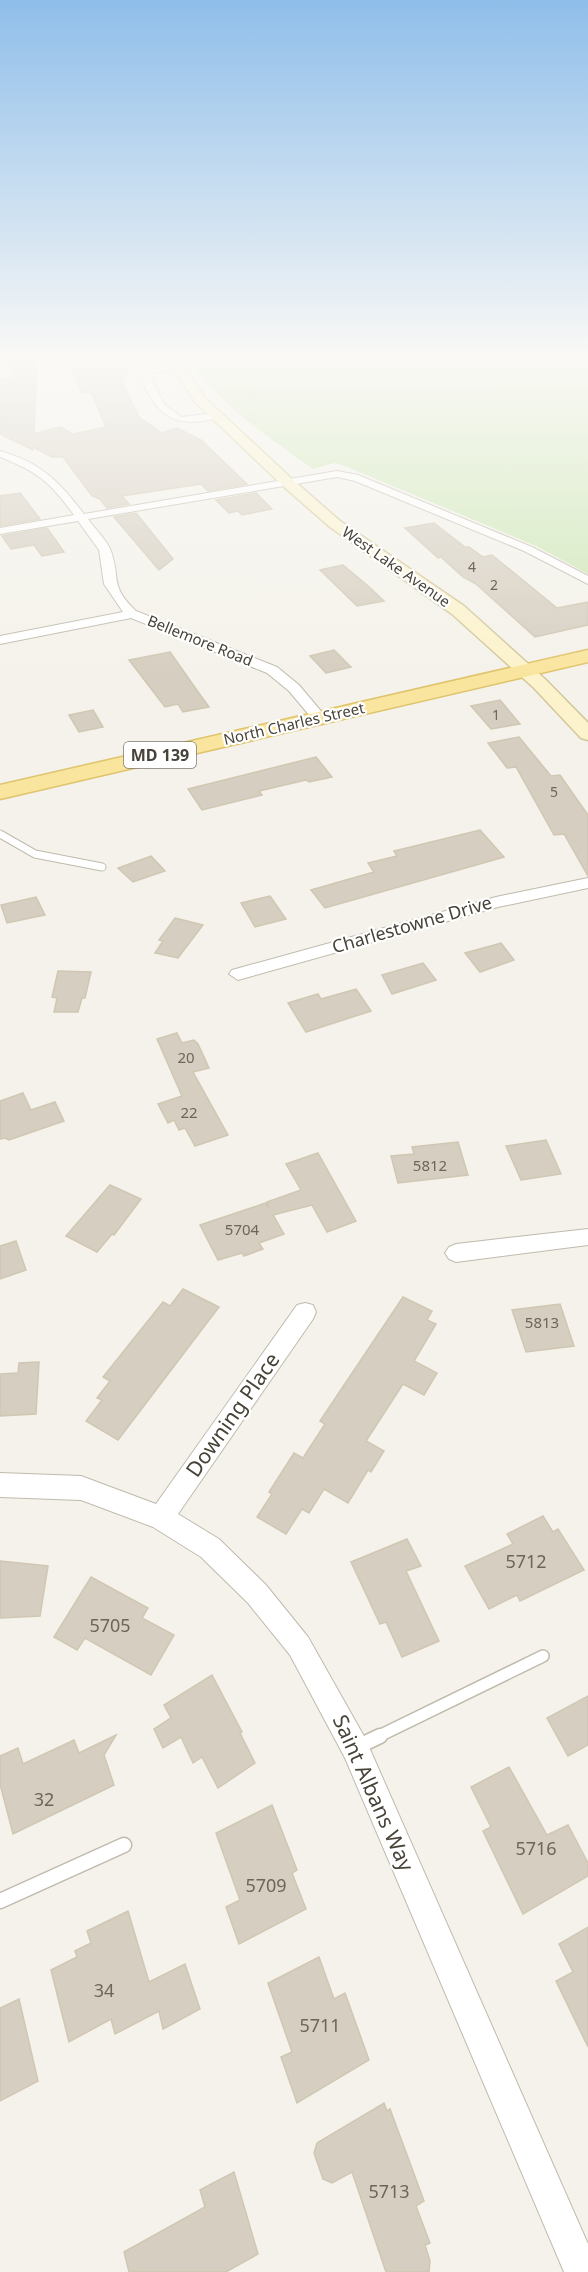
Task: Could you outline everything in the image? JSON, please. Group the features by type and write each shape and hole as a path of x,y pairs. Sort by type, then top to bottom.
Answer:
{"main road":[{"name":"North Charles Street","path":"0,792 588,656"}],"street":[{"name":"Bellemore Road","path":"26,463 45,474 105,550 110,584 121,603 132,614 272,670 294,688 320,719"},
{"name":"West Lake Avenue","path":"267,463 335,524 437,593 525,671 588,734"},
{"path":"0,531 337,474 358,478 483,529 588,581"},
{"path":"0,640 132,614"},
{"name":"Charlestowne Drive","path":"238,974 496,902 588,883"},
{"path":"456,1253 588,1237"},
{"name":"Downing Place","path":"162,1518 305,1312"},
{"name":"Saint Albans Way","path":"0,1485 81,1488 162,1518 210,1548 257,1594 299,1646 355,1748 582,2272"}],"lane":[{"path":"0,834 14,847 56,860 102,867"},
{"path":"355,1748 543,1656"},
{"path":"0,1901 123,1845"}],"green space":[{"path":"305,463 334,463 313,469"},
{"path":"334,463 588,463 588,574 536,546"}],"building":[{"path":"67,463 225,463 247,484 208,491 201,484 122,496 129,504 107,508 100,499 92,496"},
{"path":"20,493 40,519 0,526 0,496"},
{"path":"256,493 272,509 242,515 238,511 229,513 216,500"},
{"path":"136,513 173,559 159,570 114,517"},
{"path":"434,523 465,547 469,547 483,557 492,555 557,608 588,602 588,625 535,637 476,584 463,577 441,557 438,558 405,528"},
{"path":"47,528 64,552 42,556 34,545 11,549 2,536"},
{"path":"343,565 384,601 357,606 320,570"},
{"path":"334,650 351,667 326,673 310,656"},
{"path":"170,652 209,707 183,712 178,704 165,707 129,660"},
{"path":"500,700 520,724 491,729 471,706"},
{"path":"93,710 103,727 79,732 69,715"},
{"path":"519,737 551,776 560,775 588,815 588,876 564,834 554,835 516,767 507,768 488,743"},
{"path":"316,757 332,777 309,782 306,780 259,791 262,795 202,810 188,789"},
{"path":"480,830 504,857 325,908 311,890 374,872 368,863 397,856 394,851"},
{"path":"151,856 165,871 133,882 118,868"},
{"path":"270,896 286,919 255,927 241,903"},
{"path":"36,897 45,915 7,923 1,905"},
{"path":"175,918 203,925 178,958 155,953 163,941 159,940"},
{"path":"501,943 514,960 480,972 465,953"},
{"path":"423,963 436,980 392,994 382,975"},
{"path":"58,971 91,972 85,998 82,998 78,1012 54,1012 57,998 52,997"},
{"path":"356,989 371,1011 306,1032 288,1003 318,994 321,999"},
{"path":"177,1033 182,1043 194,1040 198,1044 209,1068 193,1072 228,1135 195,1146 185,1128 179,1130 174,1120 168,1123 158,1104 182,1096 157,1039"},
{"path":"23,1093 31,1110 55,1102 64,1121 9,1140 0,1139 0,1101"},
{"path":"546,1140 561,1174 521,1180 506,1146"},
{"path":"458,1142 468,1175 398,1183 391,1156 414,1154 412,1147"},
{"path":"318,1153 356,1221 327,1232 312,1205 273,1215 284,1234 259,1243 263,1249 244,1256 242,1253 218,1260 200,1225 266,1203 269,1208 267,1202 301,1190 286,1164"},
{"path":"110,1185 141,1199 114,1235 112,1234 97,1252 66,1236"},
{"path":"16,1241 26,1270 0,1279 0,1246"},
{"path":"183,1289 219,1307 118,1440 86,1421 102,1400 97,1398 110,1381 103,1377 163,1302 170,1306"},
{"path":"403,1297 432,1311 427,1320 436,1324 414,1361 437,1373 424,1395 403,1384 366,1441 384,1451 371,1472 368,1470 348,1503 324,1489 309,1513 302,1509 286,1534 257,1517 272,1494 269,1492 294,1453 303,1458 325,1424 320,1421"},
{"path":"560,1304 574,1346 526,1352 512,1310"},
{"path":"39,1362 36,1414 0,1416 0,1374 18,1373 19,1363"},
{"path":"543,1516 553,1532 558,1529 584,1570 520,1601 517,1595 489,1609 465,1566 513,1544 507,1534"},
{"path":"407,1539 421,1566 406,1571 439,1641 402,1657 386,1622 380,1624 351,1562"},
{"path":"0,1561 48,1566 40,1616 0,1618"},
{"path":"91,1577 148,1608 142,1618 174,1635 151,1675 85,1638 77,1650 54,1637"},
{"path":"212,1675 242,1732 240,1733 255,1763 218,1788 202,1757 193,1763 181,1737 163,1748 154,1729 171,1718 164,1705"},
{"path":"588,1696 588,1745 568,1756 547,1718"},
{"path":"116,1735 104,1755 114,1785 13,1834 0,1784 0,1756 18,1748 23,1764 74,1740 79,1753"},
{"path":"509,1767 547,1835 568,1825 588,1863 588,1876 523,1914 483,1831 491,1827 471,1787"},
{"path":"272,1805 297,1870 292,1873 306,1909 239,1944 226,1907 240,1900 216,1833"},
{"path":"128,1911 149,1982 185,1964 200,2009 163,2029 159,2011 115,2034 111,2019 69,2042 51,1970 77,1957 75,1951 91,1943 87,1931"},
{"path":"588,1927 588,2047 556,1981 573,1972 559,1944"},
{"path":"319,1957 334,1999 345,1993 369,2060 297,2103 281,2057 292,2052 268,1983"},
{"path":"19,1999 38,2081 0,2101 0,2008"},
{"path":"384,2103 387,2111 390,2109 424,2201 416,2206 430,2243 425,2245 430,2261 429,2272 386,2272 352,2172 332,2183 323,2179 314,2153 317,2143"},
{"path":"234,2172 258,2254 226,2272 129,2272 124,2252 205,2207 200,2190"}]}
